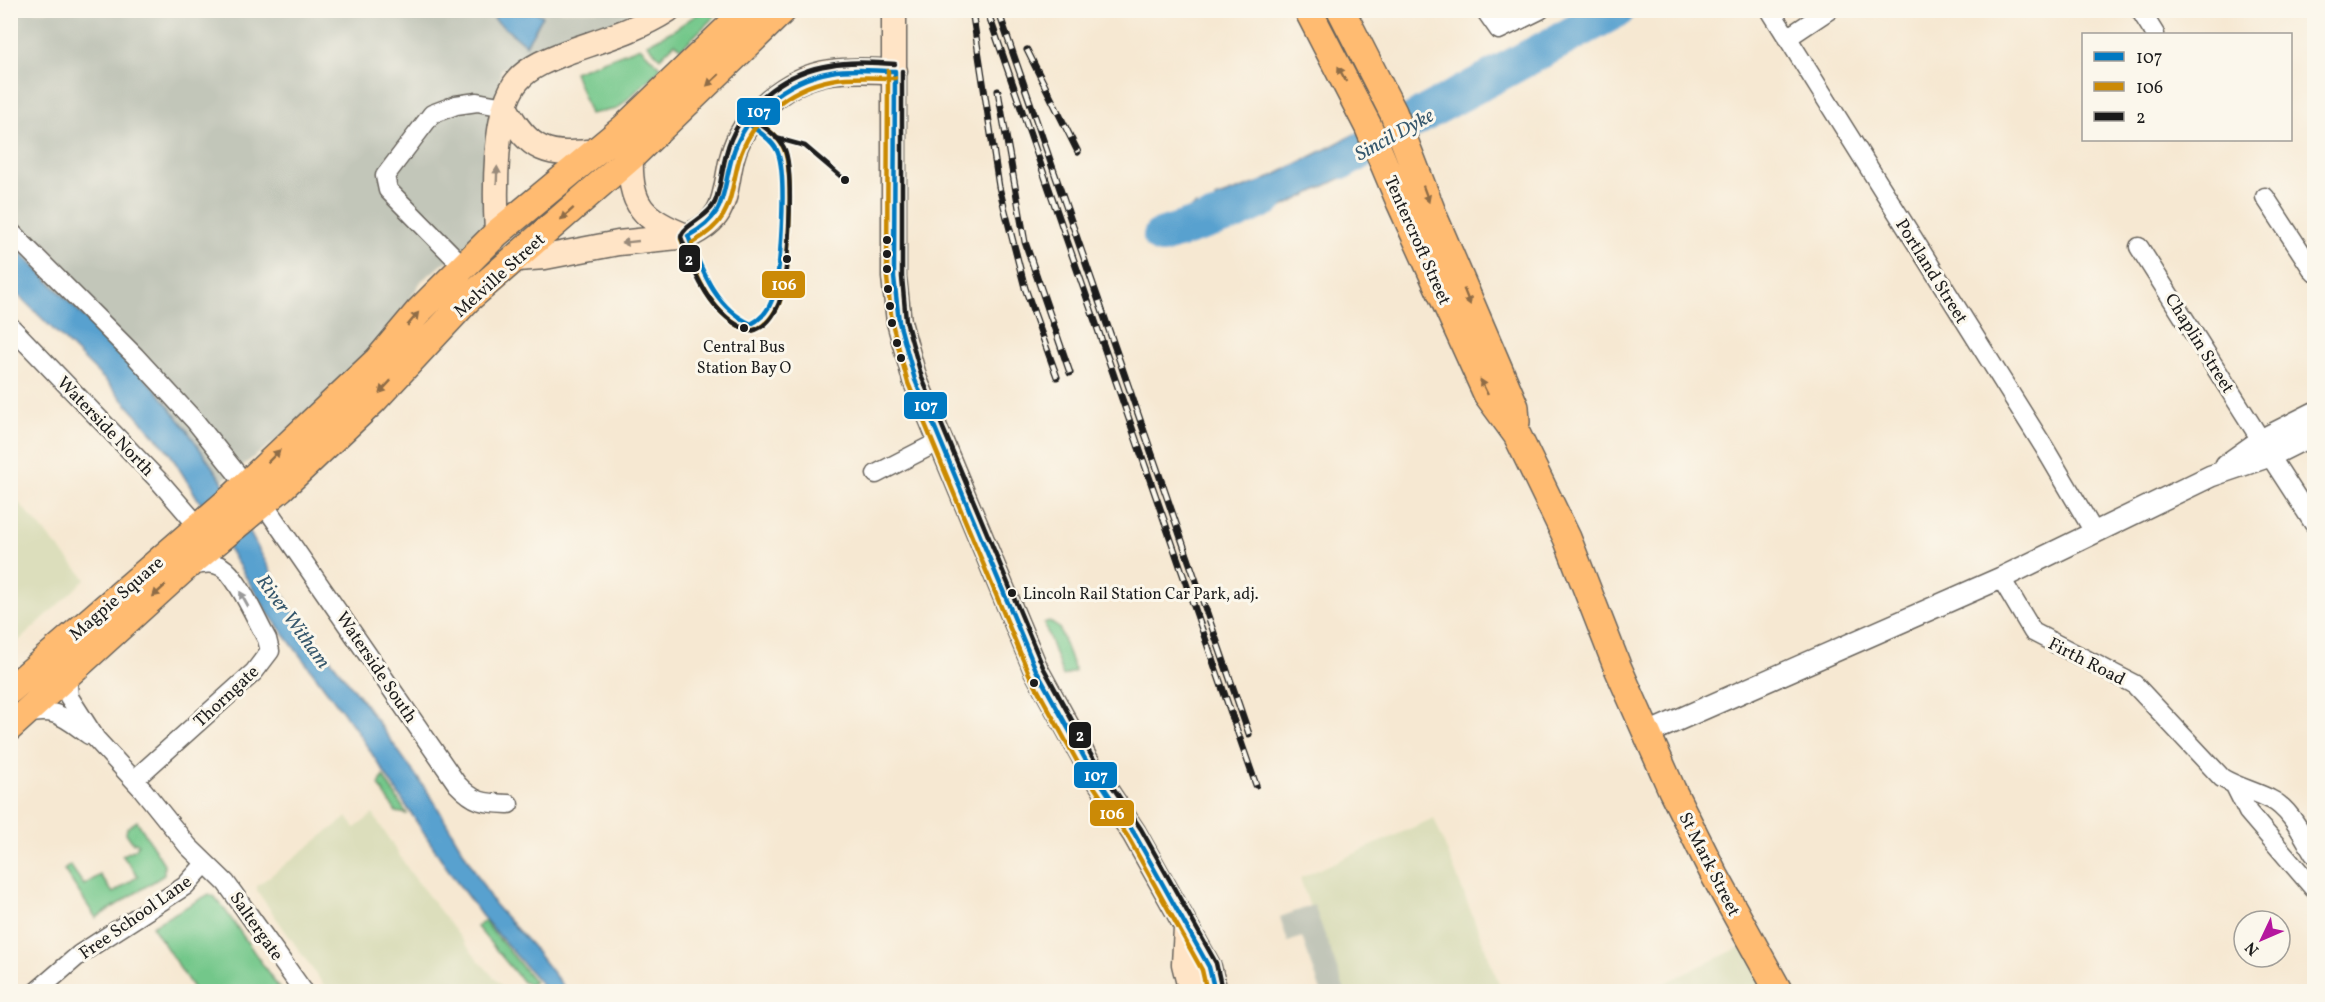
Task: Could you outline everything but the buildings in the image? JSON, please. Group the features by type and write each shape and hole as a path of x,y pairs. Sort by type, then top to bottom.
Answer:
{"main road":[{"path":"497,233 497,151 505,107 517,80 529,71 571,51 618,35 668,10"},
{"path":"746,24 783,10"},
{"path":"894,10 894,277 899,322 915,380 1048,695 1085,759 1134,833 1209,967 1215,992"},
{"name":"Tentercroft Street","path":"1308,10 1368,126 1487,393 1517,435 1567,538 1646,734"},
{"name":"Tentercroft Street","path":"1341,10 1393,112 1407,145 1515,407 1517,435"},
{"name":"Melville Street","path":"247,500 463,266 497,233 598,151 746,24"},
{"name":"Melville Street","path":"247,500 373,400 467,300 631,158 746,24"},
{"path":"517,259 545,257 618,243 688,236 709,225 721,210 732,156 749,124 772,98 800,82 830,72 895,71"},
{"path":"505,107 518,130 537,148 548,152 598,151"},
{"path":"631,158 630,177 637,205 657,224 688,236"},
{"path":"209,529 247,500"},
{"name":"Magpie Square","path":"26,713 187,566 209,529"},
{"name":"Magpie Square","path":"18,683 140,575 209,529"},
{"name":"St Mark Street","path":"1646,734 1715,876 1779,992"},
{"path":"1186,928 1185,964 1191,992"}],"street":[{"path":"1485,10 1499,30 1540,10"},
{"name":"Portland Street","path":"1770,10 2044,447 2094,532"},
{"path":"1787,38 1828,10"},
{"path":"2140,10 2155,33"},
{"path":"463,266 388,190 384,176 432,114 456,105 477,102 505,107"},
{"path":"2265,197 2314,272"},
{"name":"Waterside South","path":"10,231 195,421 247,500 457,784 470,798 482,803 509,804"},
{"name":"Chaplin Street","path":"2139,246 2314,524"},
{"name":"Waterside North","path":"10,326 160,482 209,529"},
{"path":"1646,734 2001,578 2265,448 2314,413"},
{"path":"2265,448 2314,434"},
{"path":"876,474 940,441"},
{"name":"Thorngate","path":"135,780 254,672 270,651 267,639 225,569 209,563 187,566"},
{"name":"Firth Road","path":"2001,578 2033,632 2134,684 2222,778 2235,786 2272,800 2287,813 2314,854"},
{"path":"67,674 69,697 96,740"},
{"path":"26,713 51,711 96,740"},
{"name":"Saltergate","path":"96,740 135,780 205,864 226,883 304,992"},
{"name":"Firth Road","path":"2235,786 2248,812 2314,889"},
{"name":"Free School Lane","path":"36,992 80,954 185,886 205,864"}],"shaded area":[{"path":"10,11 635,11 601,29 501,69 487,223 475,240 422,280 376,353 302,421 222,481 157,391 11,242"},
{"path":"10,493 86,579 11,648 10,648"},
{"path":"373,814 410,872 474,955 506,991 328,991 257,891 257,886 347,817 355,828"},
{"path":"1434,818 1502,991 1339,991 1300,878"},
{"path":"1314,905 1345,991 1321,991 1302,937 1288,942 1280,917"},
{"path":"1751,942 1780,992 1646,992"}],"green space":[{"path":"702,11 710,11 715,16 681,49 675,43 660,58 647,44 672,31"},
{"path":"640,47 661,68 617,109 590,114 574,72"},
{"path":"1049,621 1059,628 1075,671 1063,676 1044,623"},
{"path":"383,776 407,814 396,812 379,785"},
{"path":"137,821 164,864 164,875 96,918 64,870 70,865 84,885 100,875 113,893 138,876 122,855 136,849 138,844 133,843 126,833 127,828"},
{"path":"209,894 215,897 223,907 281,991 195,991 152,926"},
{"path":"484,921 535,982 530,985 523,982 477,927"}],"water":[{"path":"500,11 535,11 543,16 526,45 494,19"},
{"path":"1355,134 1368,165 1256,220 1227,230 1215,198 1263,181"},
{"path":"1196,205 1207,235 1165,246 1157,226"},
{"name":"River Witham","path":"10,242 157,391 185,427 222,481 290,607 362,700 432,798 494,904 532,946 567,991 547,991 482,916 451,874 355,728 268,613 169,452 108,383 11,288"}],"waterway":[{"name":"Sincil Dyke","path":"1344,161 1429,111 1617,10"},
{"name":"Sincil Dyke","path":"1161,236 1237,212 1267,198"}],"railway":[{"path":"972,10 999,187 1025,288 1057,377"},
{"path":"987,10 1256,785"},
{"path":"998,10 1249,734"},
{"path":"1027,50 1078,152"},
{"path":"998,91 1025,242 1070,373"}],"transit line":[{"name":"2","path":"759,123 777,138 785,150 790,203 788,250 779,303 768,321 751,331 725,316 706,293 681,237 686,229 712,208 720,187 728,147 738,125 759,100 771,90 815,68 838,64 895,64"},
{"name":"107","path":"688,236 701,228 717,211 738,141 757,113 770,101 798,82 814,76 855,70 895,71"},
{"name":"106","path":"888,71 887,278 892,323 908,383 1029,674 1078,763 1128,837 1202,970 1207,992"},
{"name":"107","path":"895,71 894,277 899,322 915,380 1036,670 1085,759 1134,833 1209,967 1215,992"},
{"name":"2","path":"902,71 902,277 906,321 922,378 1043,667 1091,755 1141,829 1216,963 1222,990"},
{"name":"106","path":"692,243 705,235 722,217 727,208 745,145 762,119 774,108 801,90 831,80 895,78"},
{"name":"106","path":"681,239 706,293 725,316 736,325 750,331 760,328 768,321 779,304 788,251 790,204 788,165 780,142 754,118"},
{"name":"107","path":"688,236 711,287 728,308 751,324 761,317 772,300 778,270 782,227 781,166 778,153 773,145 749,124"},
{"name":"2","path":"776,138 805,146 845,180"}],"place":[{"name":"Central Bus Station Bay O","path":"744,328"},
{"name":"Lincoln Rail Station Car Park, adj.","path":"1012,593"}]}
